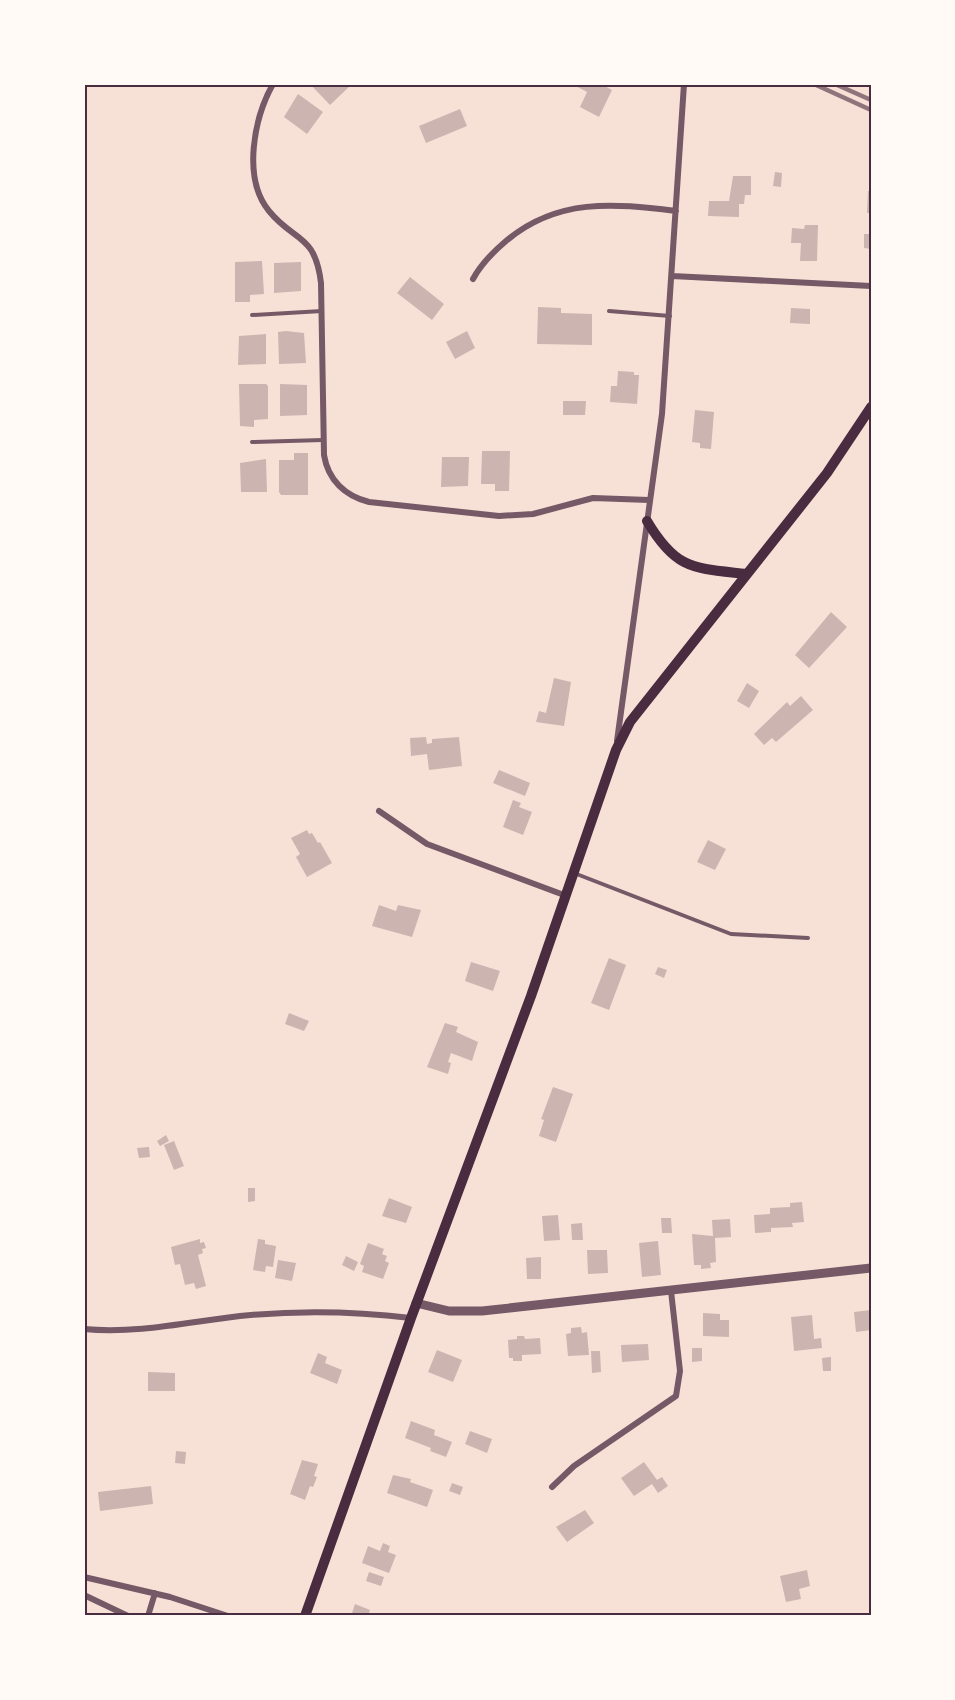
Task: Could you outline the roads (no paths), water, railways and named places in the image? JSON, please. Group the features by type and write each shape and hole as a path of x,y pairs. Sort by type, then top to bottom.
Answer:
{"main road":[{"path":"304,1616 416,1303 531,996 616,750 630,722 826,473 871,407"},
{"path":"647,521 664,547 677,559 703,570 746,574"}],"street":[{"path":"273,84 261,110 256,137 257,187 269,212 299,236 312,250 320,271 323,440 326,465 336,482 350,495 369,502 499,516 533,514 593,498 649,500"},
{"path":"616,750 662,414 684,84"},
{"path":"473,279 486,260 508,239 528,225 558,211 583,206 618,206 676,211"},
{"path":"672,276 871,286"},
{"path":"379,811 427,844 564,895"},
{"path":"416,1303 449,1311 471,1312 871,1268"},
{"path":"552,1487 574,1466 676,1396 680,1371 671,1291"},
{"path":"84,1329 176,1326 278,1312 353,1311 411,1318"},
{"path":"84,1577 155,1593 228,1616"},
{"path":"148,1616 155,1593"},
{"path":"84,1595 128,1616"}],"lane":[{"path":"252,315 322,311"},
{"path":"609,311 670,316"},
{"path":"252,442 323,440"},
{"path":"572,872 731,934 808,938"}],"railway":[{"path":"814,84 871,110"},
{"path":"835,84 871,100"}]}
